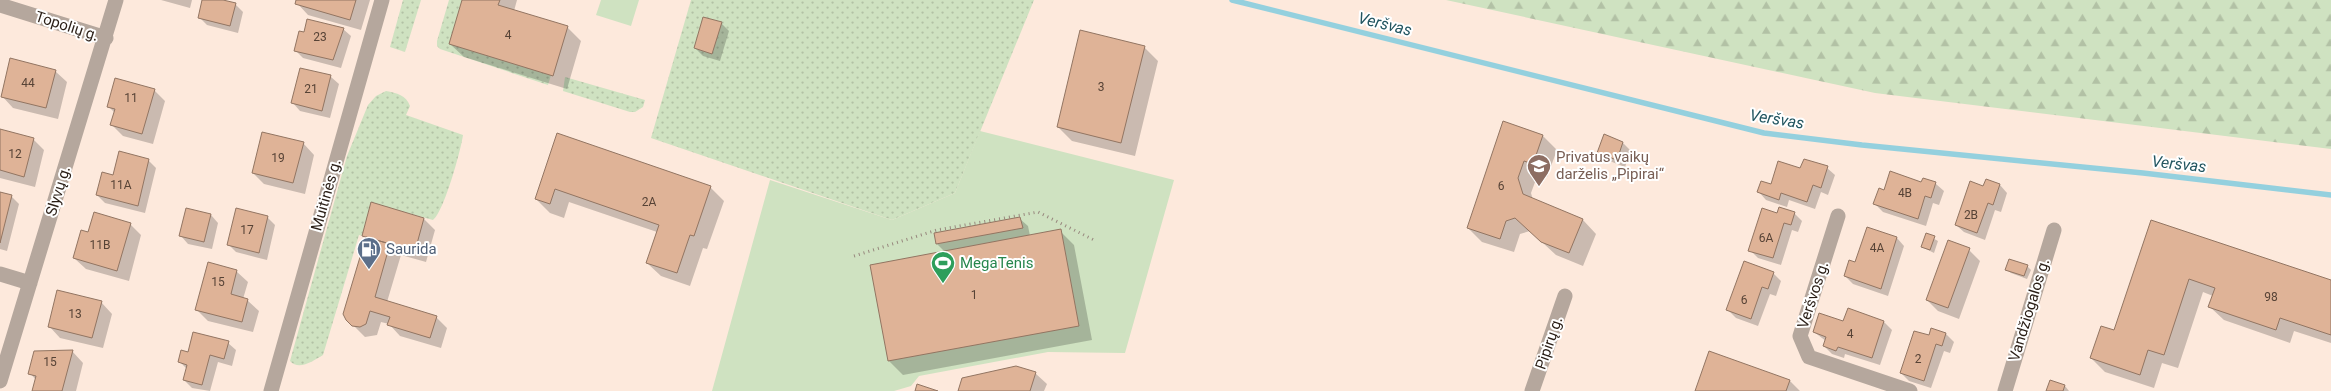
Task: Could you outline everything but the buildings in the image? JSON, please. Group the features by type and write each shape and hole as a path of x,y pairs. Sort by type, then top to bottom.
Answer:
{"street":[{"name":"Slyvų g.","path":"0,381 106,38 116,0"},
{"name":"Muitinės g.","path":"271,391 382,0"},
{"name":"Topolių g.","path":"0,5 106,38"},
{"name":"Veršvos g.","path":"1838,216 1800,336 1809,357 1910,391"},
{"name":"Vandžiogalos g.","path":"2005,391 2054,230"},
{"path":"0,274 30,283"},
{"name":"Pipirų g.","path":"1532,391 1565,296"}],"path":[{"path":"854,256 937,230 1038,212 1096,241"}],"green space":[{"path":"403,0 421,0 405,52 390,47"},
{"path":"449,0 462,0 551,75 548,85 440,49 437,46 437,41"},
{"path":"601,0 639,0 631,26 596,15"},
{"path":"691,0 1034,0 955,193 892,220 651,138"},
{"path":"1446,0 2331,0 2331,149 1875,93"},
{"path":"565,77 645,100 643,107 635,112 630,112 563,91"},
{"path":"386,91 406,99 410,106 406,115 463,135 451,180 442,205 433,220 371,203 362,236 359,235 323,355 306,364 294,364 290,361 347,156 368,105 376,96"},
{"name":"MegaTenis","path":"980,131 1174,180 1125,353 1048,352 919,376 911,386 894,391 712,391 770,180 892,220 955,193"}],"waterway":[{"name":"Veršvas","path":"1232,0 1764,133 2331,195"}],"place":[{"name":"Privatus vaikų darželis „Pipirai“","path":"1539,187"},
{"name":"Saurida","path":"369,270"},
{"name":"MegaTenis","path":"943,284"}]}
